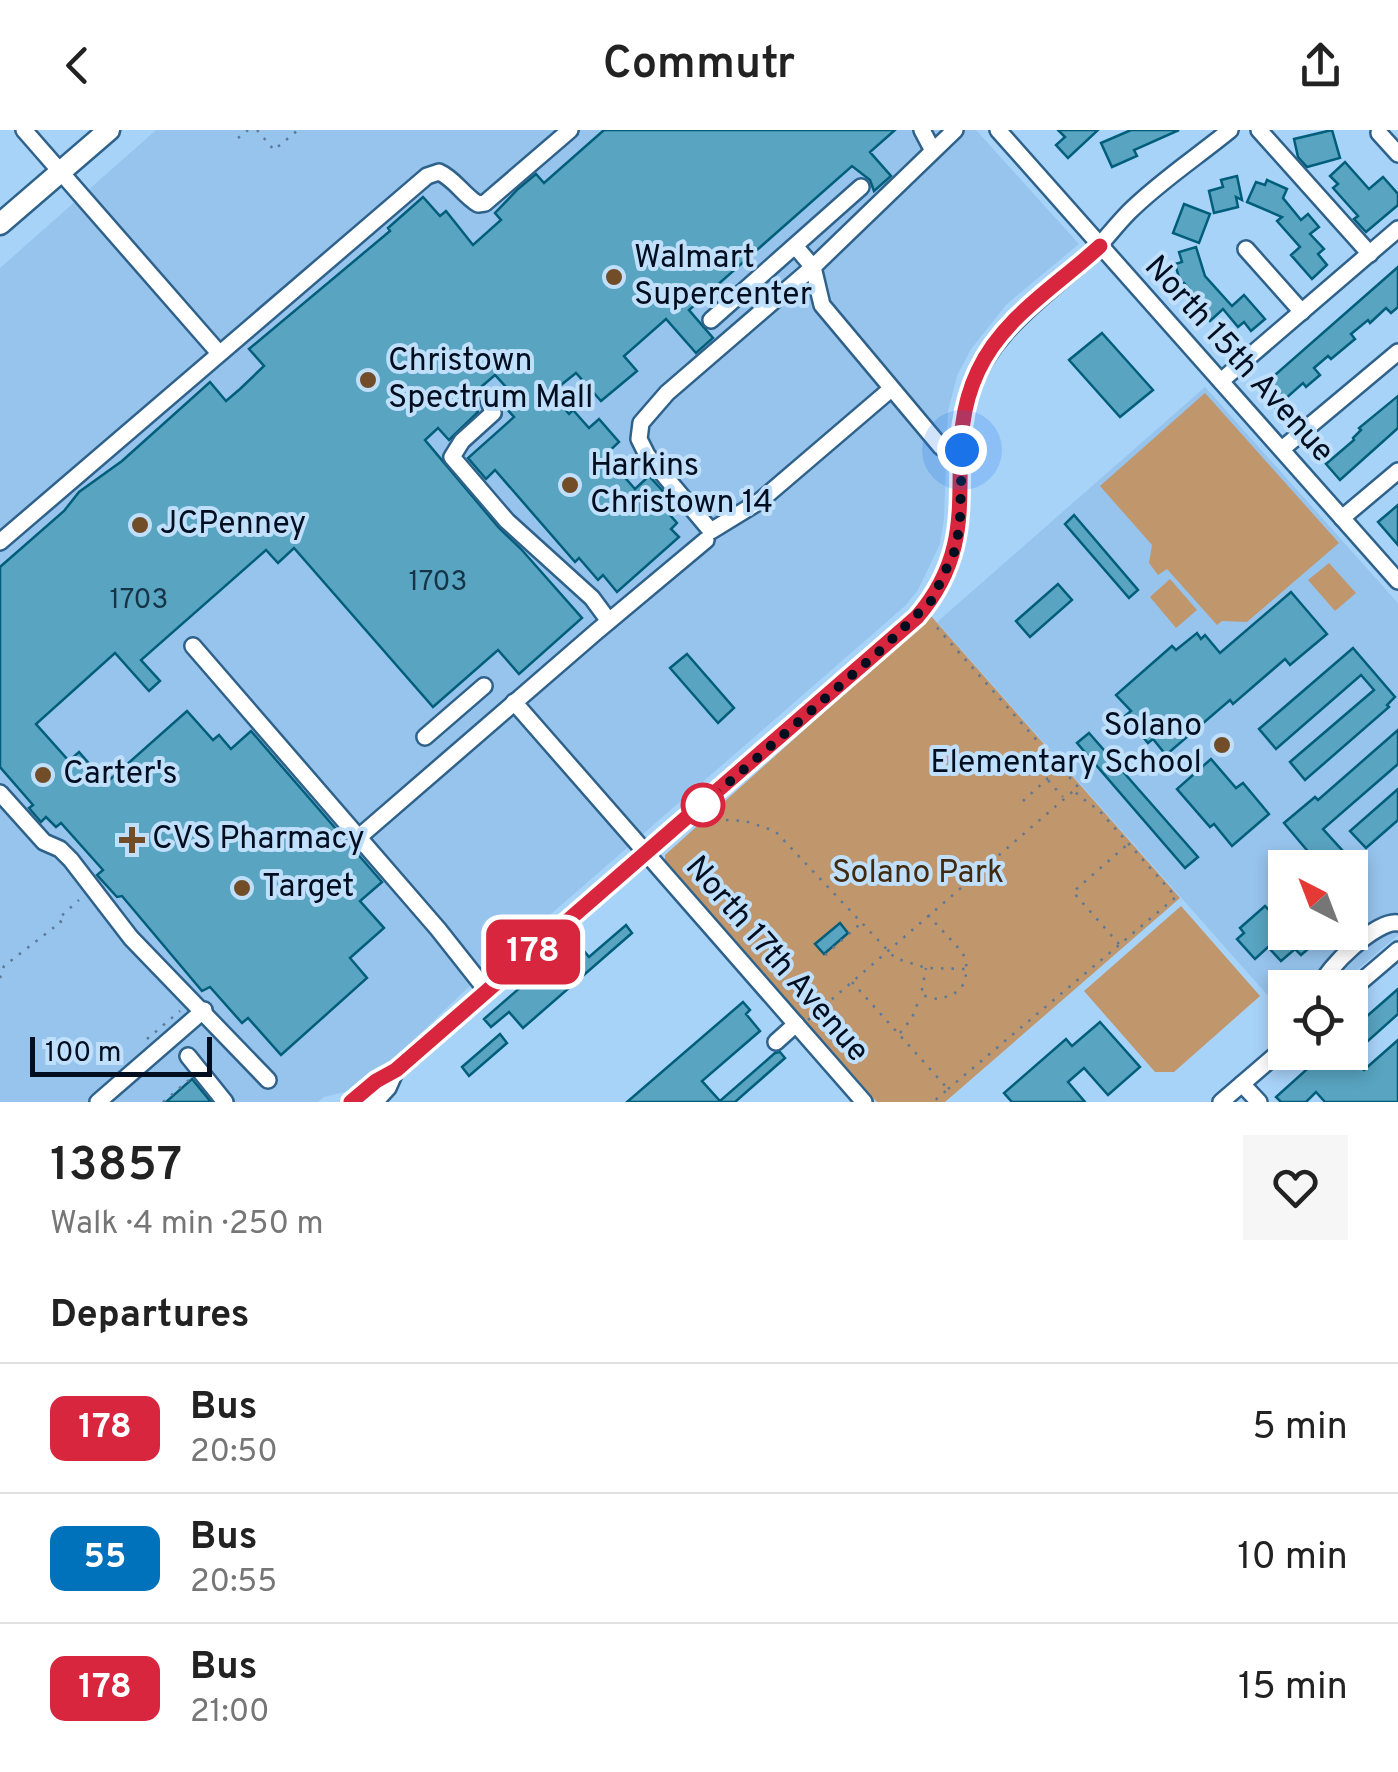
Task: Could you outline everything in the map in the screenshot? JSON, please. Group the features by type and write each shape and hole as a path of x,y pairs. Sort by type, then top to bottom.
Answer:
{"main road":[{"path":"0,224 109,130"}],"street":[{"path":"24,130 219,353"},
{"path":"0,542 427,176 439,172 472,201 485,203 570,130"},
{"path":"922,130 932,149"},
{"path":"891,389 760,501 711,531 639,439 641,423 667,393 813,267 955,130"},
{"name":"North 15th Avenue","path":"998,130 1398,581"},
{"path":"351,1102 396,1070 883,648 932,600 956,548 967,398 988,352 1020,315 1100,246 1129,212 1230,130"},
{"path":"1259,130 1370,254"},
{"path":"1379,133 1398,154"},
{"path":"712,320 861,186"},
{"path":"1221,381 1398,230"},
{"path":"796,246 813,267 822,304 891,389 942,446 962,450"},
{"path":"1246,249 1302,312"},
{"path":"1282,449 1398,352"},
{"path":"488,398 493,413 452,457 507,521 592,598 609,621"},
{"path":"1342,518 1398,470"},
{"path":"359,837 706,540"},
{"path":"193,646 462,956 487,991"},
{"path":"425,737 484,686"},
{"name":"North 17th Avenue","path":"514,702 801,1022 864,1102"},
{"path":"0,793 44,842 60,849 71,860 130,938 268,1080"},
{"path":"1328,970 1382,924 1398,923"},
{"path":"1368,976 1398,950"},
{"path":"101,1101 204,1010"},
{"path":"776,1042 801,1022"},
{"path":"188,1056 225,1102"},
{"path":"1222,1102 1268,1062"},
{"path":"375,1102 388,1088 396,1070"},
{"path":"1242,1084 1259,1102"}],"path":[{"path":"238,138 248,130"},
{"path":"256,130 274,150 298,130"},
{"path":"801,1022 1078,787 931,621"},
{"path":"1026,757 1064,798"},
{"path":"1022,801 1060,767"},
{"path":"933,1102 1176,897 1096,806 1074,790"},
{"path":"1086,811 1092,806"},
{"path":"705,819 745,820 774,831 895,958 926,968 967,970"},
{"path":"1120,946 1072,892 1129,843"},
{"path":"0,978 4,966 61,922 58,919 79,900"},
{"path":"921,995 937,999 953,995 964,984 967,970 963,953 928,916"},
{"path":"826,955 861,924"},
{"path":"898,1034 912,1018 926,968"},
{"path":"852,982 948,1089"},
{"path":"147,1039 179,1011"},
{"path":"163,1102 196,1074"}],"shaded area":[{"name":"Christown Spectrum Mall","path":"156,130 976,130 1079,244 1007,304 971,349 957,376 948,411 940,544 918,590 905,606 481,975 365,1087 318,1102 0,1102 0,268"},
{"name":"Solano Elementary School","path":"1205,387 1398,603 1398,935 1357,970 1268,970 1268,996 937,622"}],"green space":[{"path":"1205,393 1339,543 1247,622 1222,621 1217,625 1167,569 1158,575 1149,563 1152,545 1100,486"},
{"path":"1329,563 1356,593 1335,611 1308,580"},
{"path":"1170,579 1197,610 1176,628 1150,597"},
{"name":"Solano Park","path":"931,616 1180,898 945,1102 877,1102 665,862 665,855"},
{"path":"1181,906 1260,996 1174,1072 1155,1072 1084,991"}],"building":[{"path":"604,130 895,130 870,152 891,176 874,191 870,180 852,166 689,310 713,338 696,353 666,319 624,356 637,371 601,401 576,373 551,393 569,414 573,410 589,428 599,419 619,442 605,455 635,489 649,476 661,489 669,499 662,506 677,523 671,529 679,537 617,592 603,575 598,580 579,558 575,562 495,470 486,479 468,458 514,417 505,407 516,398 495,375 467,399 478,412 449,440 438,428 425,440 582,618 519,674 498,650 433,707 294,548 278,563 266,550 141,660 160,681 149,691 115,653 36,724 69,761 79,752 106,783 187,711 213,740 219,735 231,749 251,731 382,882 360,901 384,928 350,958 367,978 281,1055 248,1018 242,1023 210,987 202,991 122,896 117,897 97,875 103,870 61,823 56,827 46,817 41,822 29,808 33,805 0,767 0,567 64,511 79,492 122,461 210,382 226,401 240,389 264,366 249,349 390,231 388,228 423,197 440,216 446,211 473,245 501,220 495,213 518,189 536,174 544,183"},
{"path":"1058,130 1098,130 1068,158 1056,145 1065,137"},
{"path":"1131,130 1179,130 1134,150 1137,156 1112,167 1101,143"},
{"path":"1332,130 1340,158 1307,167 1298,157 1294,139"},
{"path":"1345,162 1369,189 1383,177 1398,194 1398,205 1366,232 1354,219 1358,216 1333,188 1338,184 1330,176"},
{"path":"1237,176 1242,200 1236,197 1238,207 1214,213 1209,191 1223,187 1221,180"},
{"path":"1267,180 1287,189 1283,198 1301,220 1308,214 1319,227 1310,234 1324,249 1318,254 1327,265 1312,279 1291,255 1300,247 1277,221 1282,217 1247,202 1256,182 1265,185"},
{"path":"1184,204 1210,214 1199,243 1173,233"},
{"path":"1196,247 1205,276 1232,306 1244,295 1265,319 1251,331 1244,322 1238,327 1223,309 1210,321 1195,305 1200,301 1181,284 1175,264 1182,262 1179,252"},
{"path":"1398,267 1398,307 1391,313 1386,308 1370,323 1368,320 1351,334 1355,339 1314,368 1320,375 1306,387 1303,383 1285,399 1292,407 1282,416 1259,389"},
{"path":"1102,333 1153,390 1120,417 1069,360"},
{"path":"1398,396 1398,428 1340,480 1326,464 1354,440 1359,428"},
{"path":"1398,505 1398,545 1378,522"},
{"path":"1074,515 1138,590 1129,598 1065,524"},
{"path":"1058,584 1072,600 1030,637 1016,621"},
{"path":"1291,592 1327,634 1290,665 1285,659 1233,704 1230,700 1166,755 1153,739 1148,743 1125,716 1131,711 1116,695 1172,646 1176,650 1197,633 1201,639 1205,635 1220,653"},
{"path":"1353,648 1395,697 1389,707 1305,780 1290,762 1374,690 1361,675 1276,749 1259,729"},
{"path":"687,654 734,708 718,723 670,668"},
{"path":"1398,730 1398,764 1323,829 1342,850 1307,850 1284,823 1315,797 1318,800"},
{"path":"1089,733 1198,857 1185,868 1077,743"},
{"path":"1211,759 1236,788 1243,783 1269,814 1232,846 1177,789"},
{"path":"1398,789 1398,820 1366,848 1350,831"},
{"path":"1265,906 1268,947 1255,959 1237,939 1244,933 1240,928"},
{"path":"840,923 848,933 824,954 815,944"},
{"path":"626,925 632,933 523,1028 509,1012 491,1027 484,1019 575,940 589,957"},
{"path":"1271,950 1294,950 1281,961"},
{"path":"1398,989 1398,1014 1368,1041 1368,1015"},
{"path":"743,1002 750,1010 746,1014 760,1031 702,1081 720,1101 775,1053 780,1052 785,1058 735,1102 627,1102"},
{"path":"1100,1022 1140,1067 1108,1095 1084,1068 1068,1082 1085,1102 1012,1102 1004,1093 1066,1039 1072,1046"},
{"path":"500,1034 507,1043 469,1076 462,1067"},
{"path":"1398,1040 1398,1102 1325,1102 1316,1092 1306,1102 1281,1102 1276,1097 1306,1070 1368,1070"},
{"path":"192,1079 211,1102 166,1102"}],"bus line":[{"name":"178","path":"351,1102 396,1070 932,600 956,548 964,414 979,369 988,352 1020,315 1100,246"}],"place":[{"name":"Walmart Supercenter","path":"614,277"},
{"name":"Christown Spectrum Mall","path":"368,380"},
{"name":"Harkins Christown 14","path":"570,485"},
{"name":"JCPenney","path":"140,525"},
{"name":"Solano Elementary School","path":"1222,745"},
{"name":"Carter's","path":"43,775"},
{"name":"CVS Pharmacy","path":"132,840"},
{"name":"Target","path":"242,888"}],"route":[{"path":"703,805 883,648 932,600 956,548 962,450"}]}
